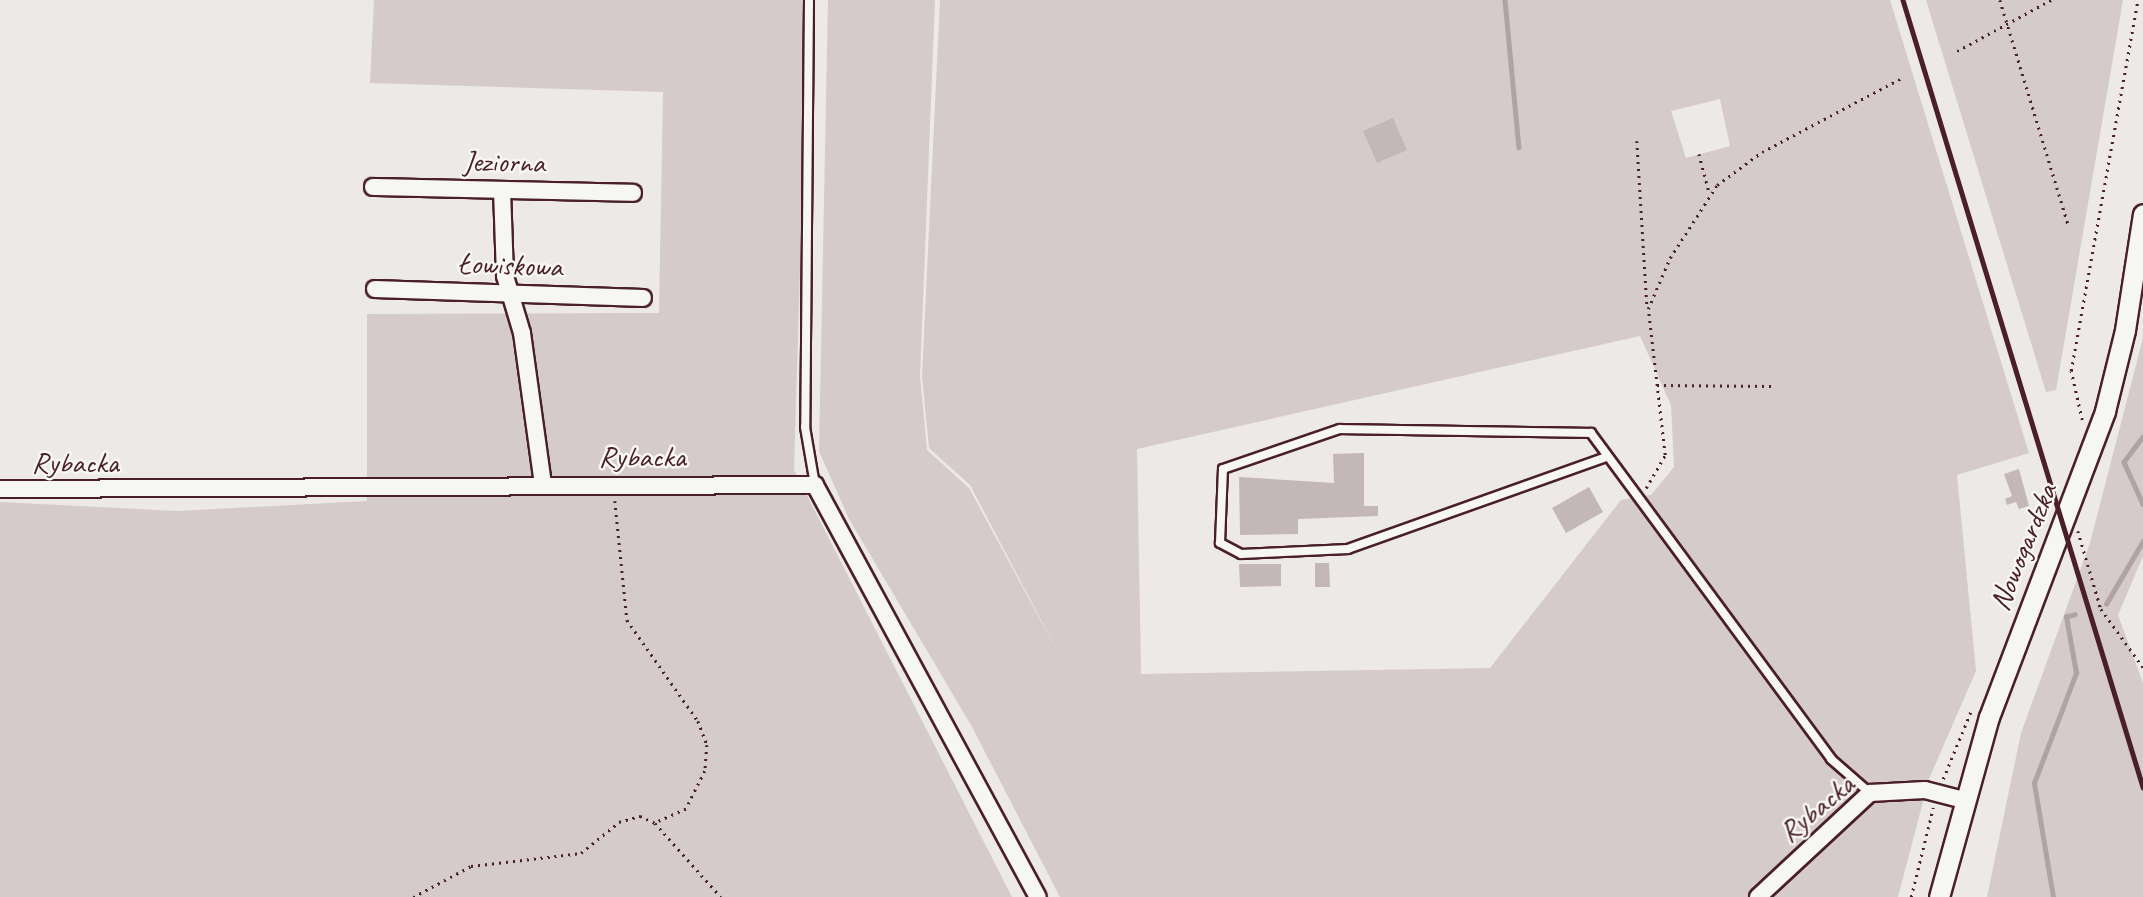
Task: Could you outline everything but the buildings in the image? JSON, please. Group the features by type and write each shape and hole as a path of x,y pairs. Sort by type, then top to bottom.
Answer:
{"street":[{"name":"Jeziorna","path":"373,187 633,193"},
{"path":"502,190 505,276 513,293 544,485"},
{"name":"Nowogardzka","path":"1940,897 1964,800 1989,717 2091,451 2125,330 2143,214"},
{"name":"Łowiskowa","path":"375,289 643,298"},
{"name":"Rybacka","path":"0,489 815,485"},
{"path":"815,485 1038,897"},
{"name":"Rybacka","path":"1758,897 1870,793 1926,790 1964,800"}],"lane":[{"path":"809,0 805,427 815,485"},
{"path":"1606,457 1348,549 1241,554 1220,543 1223,469 1340,429 1591,433 1637,503 1831,759 1870,793"}],"path":[{"path":"2000,0 2068,224"},
{"path":"1957,51 2051,0"},
{"path":"2091,451 2071,371 2138,0"},
{"path":"1648,309 1670,258 1710,195 1762,152 1902,78"},
{"path":"1637,141 1648,309 1665,455 1637,503"},
{"path":"1699,154 1710,195"},
{"path":"1657,385 1772,386"},
{"path":"612,484 627,620 698,721 707,745 705,771 686,809 655,823"},
{"path":"2071,509 2101,609 2143,667"},
{"path":"413,897 471,866 581,853 619,822 639,816 655,823 721,897"}],"shaded area":[{"path":"374,0 808,0 794,470 1012,897 0,897 0,502 178,511 367,501 367,314 659,313 663,92 370,83"},
{"path":"828,0 935,0 920,376 927,450 969,488 1062,660 970,485 929,448 922,376 940,0 1890,0 2029,453 1957,475 1976,671 1929,779 1898,897 1060,897 971,725 849,519 819,451","holes":["1720,99 1730,146 1686,158 1671,111","1640,336 1671,405 1674,467 1651,495 1621,500 1490,668 1141,674 1137,449"]},
{"path":"1926,0 2123,0 2056,390 2046,392"},
{"path":"2143,338 2143,556 2118,615 2143,683 2143,897 1987,897 2021,733 2090,543"}],"waterway":[{"path":"1505,0 1519,147"},
{"path":"2143,437 2124,462 2143,504"},
{"path":"2106,604 2143,541"},
{"path":"2053,897 2034,783 2076,673 2066,617 2075,614"}],"railway":[{"path":"1903,0 2143,787"}]}
